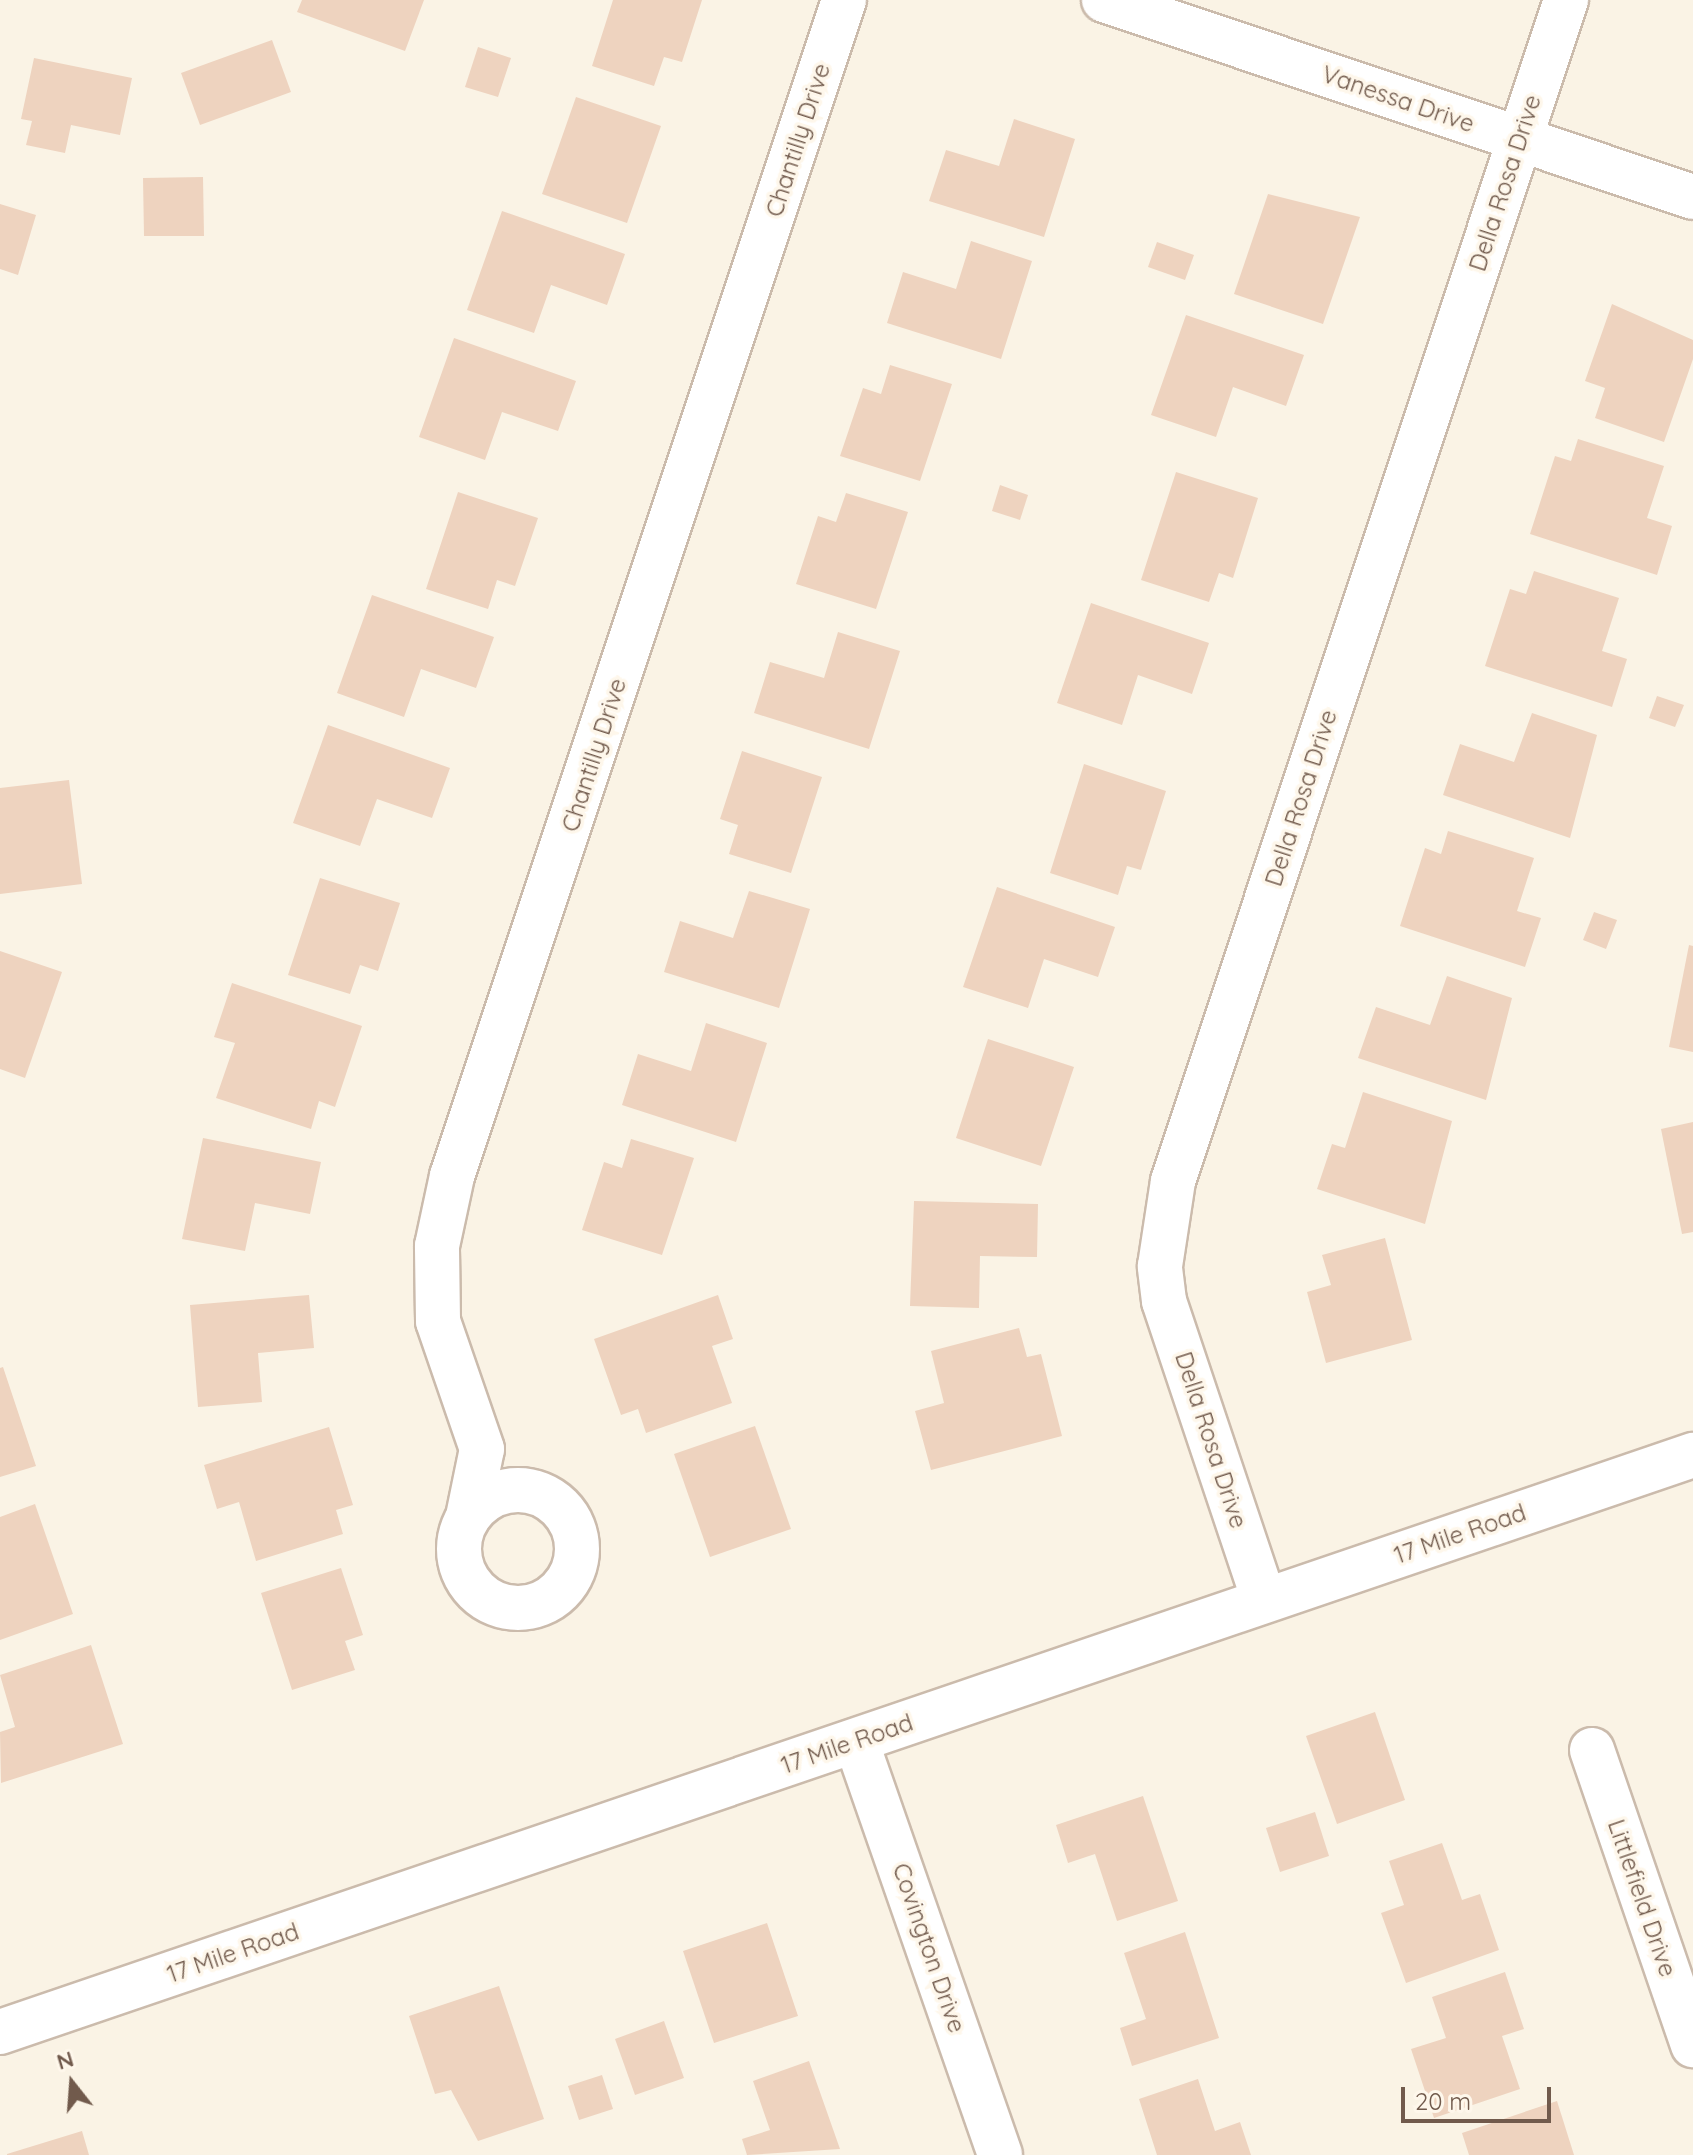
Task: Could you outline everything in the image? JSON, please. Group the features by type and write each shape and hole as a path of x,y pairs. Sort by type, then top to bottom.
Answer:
{"street":[{"name":"Chantilly Drive","path":"482,1449 438,1321 437,1246 452,1176 844,0"},
{"name":"Vanessa Drive","path":"1104,0 1693,197"},
{"name":"Della Rosa Drive","path":"1264,1600 1164,1301 1160,1266 1173,1181 1566,0"},
{"path":"482,1449 536,1492 567,1515 578,1551 565,1587 531,1608 492,1603 476,1591 459,1555 482,1449"},
{"name":"17 Mile Road","path":"0,2032 1693,1455"},
{"path":"468,1517 498,1494 536,1492"},
{"name":"Covington Drive","path":"856,1741 1000,2155"},
{"name":"Littlefield Drive","path":"1592,1750 1693,2045"}],"building":[{"path":"302,0 424,0 405,51 297,12"},
{"path":"613,0 702,0 682,62 664,57 654,86 592,66"},
{"path":"272,40 291,92 200,125 181,73"},
{"path":"478,47 511,58 498,97 465,87"},
{"path":"34,58 132,78 120,135 71,125 65,153 26,145 32,121 21,119"},
{"path":"576,97 661,126 627,223 542,194"},
{"path":"1014,119 1075,139 1044,237 929,201 946,150 999,166"},
{"path":"203,177 204,236 144,236 143,178"},
{"path":"1268,194 1360,217 1323,324 1234,294"},
{"path":"0,204 36,215 18,275 0,269"},
{"path":"502,211 625,254 607,305 551,285 534,333 467,310"},
{"path":"971,241 1032,261 1001,359 887,323 903,272 956,289"},
{"path":"1157,242 1194,255 1185,280 1148,267"},
{"path":"1612,304 1693,340 1693,359 1664,442 1595,418 1605,388 1585,381"},
{"path":"1186,315 1304,355 1286,406 1233,387 1216,437 1151,415"},
{"path":"454,338 576,381 558,431 502,412 485,460 419,437"},
{"path":"890,365 952,384 920,481 840,456 863,388 881,394"},
{"path":"1578,439 1664,466 1647,518 1672,526 1657,575 1530,534 1555,456 1571,461"},
{"path":"1176,472 1258,498 1233,578 1219,573 1209,602 1141,580"},
{"path":"1000,485 1028,495 1020,520 992,511"},
{"path":"458,492 538,518 515,586 497,580 488,609 426,589"},
{"path":"846,493 908,512 876,609 796,584 818,516 836,522"},
{"path":"1534,571 1619,598 1602,651 1627,659 1612,707 1485,666 1510,589 1526,594"},
{"path":"372,595 494,637 476,688 421,669 404,717 337,693"},
{"path":"1091,603 1209,643 1192,694 1138,675 1122,725 1057,703"},
{"path":"838,632 900,651 869,749 754,713 770,662 824,678"},
{"path":"1657,696 1684,705 1675,727 1649,718"},
{"path":"1532,713 1597,735 1570,838 1443,795 1460,744 1514,762"},
{"path":"328,725 450,768 432,818 377,799 360,846 293,823"},
{"path":"742,751 822,777 791,873 729,854 738,825 720,819"},
{"path":"1084,764 1166,791 1141,870 1127,866 1118,895 1050,873"},
{"path":"69,780 82,884 0,894 0,788"},
{"path":"1448,831 1534,858 1517,911 1541,918 1525,967 1400,926 1425,848 1441,854"},
{"path":"320,878 400,903 378,971 360,965 350,994 288,975"},
{"path":"997,887 1115,927 1098,977 1044,959 1028,1008 963,987"},
{"path":"749,891 810,909 779,1008 664,972 680,921 733,938"},
{"path":"1594,912 1617,920 1606,949 1583,940"},
{"path":"1689,945 1693,946 1693,1052 1669,1047"},
{"path":"0,951 62,972 25,1078 0,1069"},
{"path":"1447,976 1512,998 1486,1100 1358,1058 1376,1007 1430,1025"},
{"path":"232,983 362,1026 335,1107 319,1101 311,1129 216,1098 235,1043 214,1037"},
{"path":"706,1023 767,1043 736,1142 622,1105 638,1054 691,1071"},
{"path":"988,1039 1074,1067 1041,1166 956,1138"},
{"path":"1363,1092 1452,1121 1425,1224 1317,1189 1332,1144 1345,1148"},
{"path":"1693,1122 1693,1232 1682,1234 1661,1129"},
{"path":"203,1138 321,1162 310,1214 255,1203 245,1251 182,1239"},
{"path":"631,1139 694,1158 662,1255 582,1230 604,1162 622,1168"},
{"path":"914,1201 1038,1204 1037,1257 980,1256 979,1308 910,1306"},
{"path":"1385,1238 1412,1340 1326,1363 1307,1292 1331,1285 1322,1255"},
{"path":"309,1295 314,1348 258,1353 262,1402 198,1407 190,1305"},
{"path":"718,1295 733,1339 712,1346 732,1403 646,1433 638,1409 621,1415 594,1339"},
{"path":"1019,1328 1027,1357 1041,1354 1062,1436 931,1470 915,1411 944,1403 931,1351"},
{"path":"3,1367 36,1466 0,1477 0,1368"},
{"path":"755,1426 791,1529 710,1557 674,1454"},
{"path":"329,1427 353,1505 336,1510 343,1534 256,1561 239,1502 217,1509 204,1465"},
{"path":"35,1504 73,1614 0,1640 0,1517"},
{"path":"341,1568 363,1635 345,1641 355,1670 292,1690 261,1593"},
{"path":"91,1645 123,1744 1,1783 0,1732 15,1727 0,1675"},
{"path":"1375,1712 1405,1800 1337,1824 1306,1736"},
{"path":"1143,1796 1178,1901 1117,1921 1095,1854 1068,1863 1056,1825"},
{"path":"1315,1812 1329,1856 1280,1872 1266,1828"},
{"path":"1442,1843 1462,1900 1480,1894 1499,1950 1406,1983 1381,1913 1404,1905 1389,1861"},
{"path":"767,1923 798,2016 714,2043 683,1951"},
{"path":"1185,1932 1219,2038 1132,2066 1120,2028 1146,2019 1124,1953"},
{"path":"1505,1972 1524,2029 1502,2036 1520,2089 1434,2118 1411,2049 1446,2038 1432,1997"},
{"path":"499,1986 544,2119 478,2141 451,2090 435,2094 409,2016"},
{"path":"664,2021 684,2078 635,2095 615,2039"},
{"path":"809,2061 840,2149 747,2155 742,2139 770,2130 753,2081"},
{"path":"602,2075 613,2109 579,2120 568,2086"},
{"path":"1198,2079 1215,2131 1240,2122 1251,2155 1157,2155 1139,2099"},
{"path":"1557,2101 1574,2155 1469,2155 1462,2133"},
{"path":"82,2131 89,2155 7,2155 7,2154"}]}
